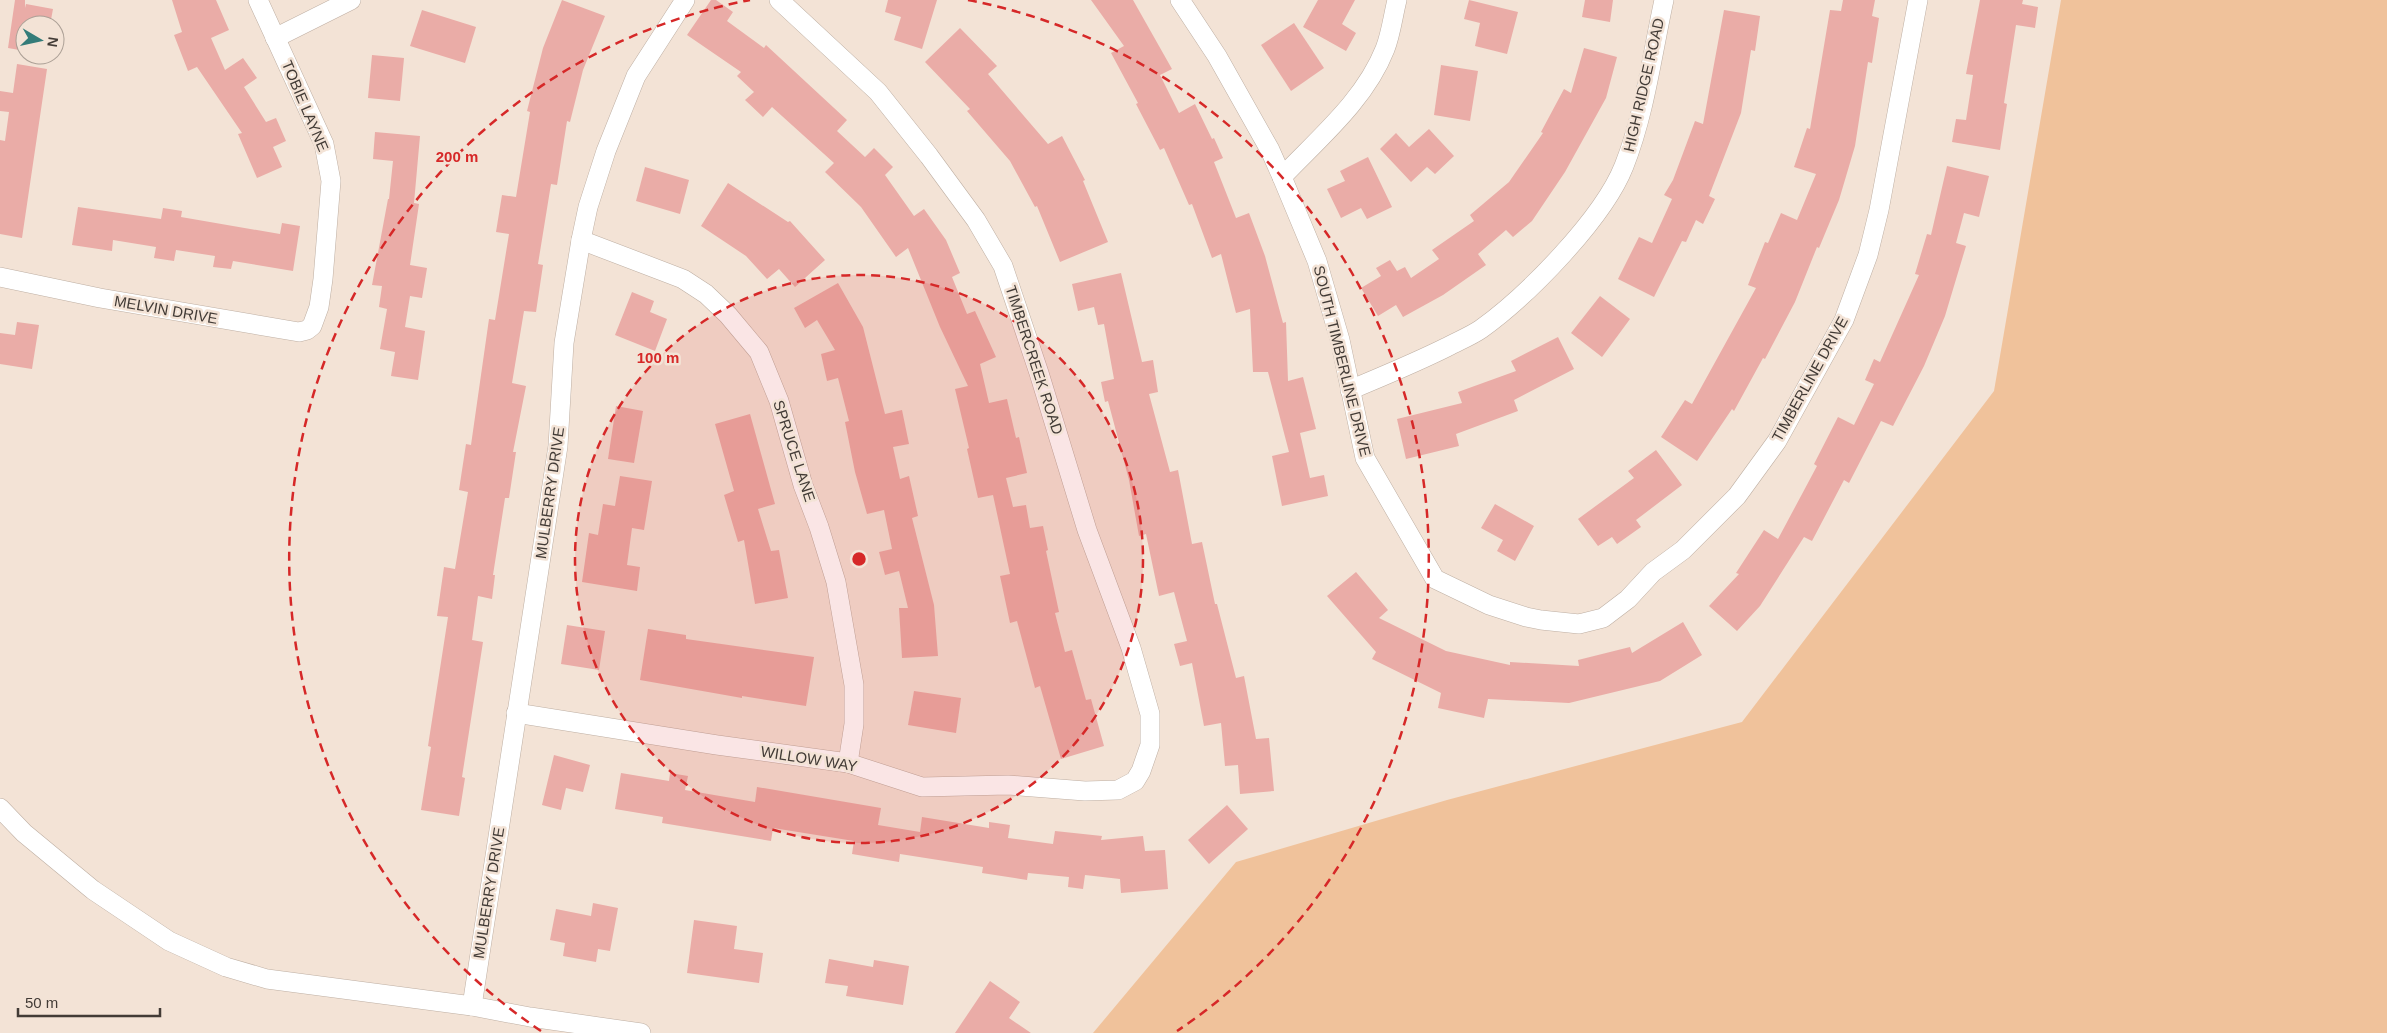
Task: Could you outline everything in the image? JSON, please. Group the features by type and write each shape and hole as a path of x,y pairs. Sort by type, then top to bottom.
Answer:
{"street":[{"name":"TOBIE LAYNE","path":"258,0 324,144 331,181 319,307"},
{"path":"275,38 351,0"},
{"name":"MULBERRY DRIVE","path":"472,1006 558,446 564,343 581,240 588,207 606,151 636,76 685,0"},
{"name":"TIMBERCREEK ROAD","path":"779,0 878,92 930,156 976,220 1003,266 1039,372 1087,530 1131,648 1150,714 1150,745 1138,776 1130,784"},
{"name":"SOUTH TIMBERLINE DRIVE","path":"1180,0 1222,64 1270,150 1318,261 1340,340 1365,458 1435,579 1489,605 1526,617"},
{"path":"1282,177 1346,110 1367,84 1385,48 1397,0"},
{"name":"HIGH RIDGE ROAD","path":"1350,390 1409,366 1480,330 1526,292 1571,244 1598,210 1624,168 1636,133 1664,0"},
{"name":"TIMBERLINE DRIVE","path":"1526,617 1579,624 1603,618 1628,599 1653,572 1683,550 1737,496 1777,440 1844,320 1868,255 1879,210 1918,0"},
{"name":"SPRUCE LANE","path":"581,240 683,279 706,294 728,315 759,352 779,401 803,485 819,527 836,582 854,685 854,724 848,762"},
{"name":"MELVIN DRIVE","path":"0,277 100,298 299,332 307,330 312,326 319,307"},
{"name":"WILLOW WAY","path":"516,713 717,745 848,762 922,788 1008,785 1085,791 1118,790 1130,784"},
{"path":"0,808 24,833 94,890 169,942 226,967 267,979 472,1006 530,1017 641,1033"}],"shaded area":[{"path":"2061,0 2387,0 2387,1033 1093,1033 1236,862 1447,800 1742,722 1994,391"}],"building":[{"path":"15,0 25,0 25,8 26,4 53,9 52,15 15,15 15,49 8,48"},
{"path":"172,0 216,0 229,30 211,38 225,70 243,58 257,78 244,87 266,122 276,118 286,141 273,147 282,167 257,178 238,134 242,133 197,67 188,71 174,35 182,32"},
{"path":"562,0 605,16 583,70 570,122 567,121 557,185 551,184 538,264 543,265 536,312 524,311 512,383 526,386 513,452 516,452 509,498 505,498 493,575 495,575 492,599 478,596 472,640 483,642 462,777 465,778 459,816 421,810 431,747 428,746 448,617 437,616 444,567 455,569 468,492 459,490 466,444 471,445 489,319 495,320 509,234 496,232 502,195 516,197 530,112 527,111 543,48"},
{"path":"711,0 716,0 733,12 727,21 764,48 766,45 847,120 837,131 865,157 874,148 893,167 885,175 914,216 924,209 946,240 960,273 952,277 967,314 975,311 996,357 980,364 989,403 1007,399 1016,438 1019,437 1027,473 1006,478 1013,507 1026,505 1030,528 1043,526 1048,550 1046,551 1059,612 1055,613 1065,652 1072,650 1086,700 1091,699 1104,746 1061,759 1040,686 1035,688 1017,621 1010,623 1000,576 1010,574 993,495 978,498 967,449 969,448 955,389 968,386 940,327 908,248 896,257 861,207 825,172 834,163 772,107 763,117 745,100 754,92 737,76 741,72 687,35"},
{"path":"888,0 937,0 922,49 894,40 901,17 885,12"},
{"path":"1091,0 1133,0 1172,69 1160,75 1179,113 1195,104 1212,139 1214,138 1223,158 1214,162 1236,218 1249,213 1265,256 1283,323 1286,322 1288,381 1303,377 1316,429 1300,433 1310,478 1324,475 1328,496 1282,506 1272,456 1289,452 1268,372 1253,372 1250,309 1236,313 1221,254 1212,258 1192,204 1189,205 1164,148 1160,150 1136,104 1138,103 1111,53 1124,46"},
{"path":"1318,0 1355,0 1342,24 1356,33 1346,51 1303,27"},
{"path":"1469,0 1518,12 1507,54 1475,46 1480,23 1464,19"},
{"path":"1585,0 1613,0 1610,22 1582,17"},
{"path":"1843,0 1875,0 1872,16 1879,18 1872,63 1868,62 1855,146 1839,200 1819,248 1817,247 1795,302 1765,359 1763,358 1734,411 1732,409 1697,461 1661,437 1685,400 1692,404 1756,288 1748,285 1765,242 1768,243 1781,213 1797,220 1816,174 1794,167 1807,128 1810,129 1830,10 1841,11"},
{"path":"1980,0 2023,0 2022,4 2038,7 2035,28 2016,25 2004,103 2007,104 2000,150 1952,142 1956,119 1966,120 1973,75 1966,74"},
{"path":"422,10 476,27 465,63 410,46"},
{"path":"1724,10 1760,16 1755,51 1751,50 1741,113 1709,196 1715,199 1703,224 1696,220 1686,242 1682,241 1654,297 1618,279 1639,237 1652,243 1672,199 1664,195 1673,180 1695,121 1703,124"},
{"path":"1294,23 1324,68 1291,91 1261,45"},
{"path":"960,28 997,66 988,74 1048,144 1062,136 1085,180 1083,181 1108,242 1060,262 1037,206 1035,207 1010,161 967,111 970,109 925,62"},
{"path":"1584,48 1617,57 1606,98 1565,172 1532,221 1513,237 1506,230 1478,254 1486,265 1443,295 1403,317 1396,305 1378,316 1361,288 1381,276 1376,268 1390,260 1397,271 1405,267 1411,278 1439,259 1432,250 1474,221 1470,215 1509,182 1543,133 1541,132 1564,89 1571,93"},
{"path":"372,55 404,58 400,101 368,98"},
{"path":"17,65 47,69 22,238 0,234 0,140 5,141 9,112 0,111 0,91 13,93"},
{"path":"1441,65 1478,71 1470,121 1434,115"},
{"path":"1429,129 1454,156 1435,174 1427,167 1411,182 1380,149 1396,133 1409,147"},
{"path":"375,132 420,136 414,203 419,204 410,265 427,268 422,298 410,296 405,327 425,331 418,380 391,376 395,352 380,349 387,309 379,307 382,286 372,285 389,199 393,161 373,159"},
{"path":"1368,157 1392,207 1367,219 1361,208 1341,218 1327,189 1345,181 1340,171"},
{"path":"1947,166 1989,176 1979,217 1964,213 1956,243 1966,246 1945,316 1924,366 1893,426 1881,421 1849,483 1844,480 1812,541 1804,537 1760,606 1737,631 1709,606 1739,574 1736,573 1764,530 1778,539 1817,466 1814,464 1838,417 1854,425 1874,384 1865,380 1874,359 1880,362 1919,275 1915,274 1927,234 1931,235"},
{"path":"645,167 689,180 680,214 636,201"},
{"path":"728,183 788,222 790,221 825,260 795,287 779,269 767,279 746,256 701,226"},
{"path":"78,207 161,219 163,208 182,211 181,217 280,234 282,223 300,226 293,271 233,261 231,269 213,267 215,256 176,250 174,261 154,258 156,247 113,240 112,251 72,245"},
{"path":"1121,273 1142,362 1153,360 1158,392 1149,394 1170,472 1178,470 1192,544 1202,542 1215,604 1217,604 1236,678 1244,676 1256,739 1269,738 1274,791 1240,794 1238,765 1225,766 1221,723 1204,726 1192,663 1180,666 1174,644 1187,641 1174,592 1159,596 1146,534 1139,536 1129,480 1108,401 1105,402 1101,382 1114,379 1104,324 1098,325 1094,307 1078,311 1072,284"},
{"path":"838,283 863,327 885,414 902,410 909,444 893,447 900,479 909,476 918,516 912,518 934,605 938,656 902,658 899,608 908,608 899,571 885,575 879,552 892,549 884,510 867,514 855,472 845,422 849,421 838,378 827,381 821,354 835,350 817,320 805,328 794,308"},
{"path":"632,292 654,301 650,312 667,319 655,351 615,335"},
{"path":"1600,296 1630,319 1602,357 1571,333"},
{"path":"17,322 39,325 32,369 0,364 0,333 15,335"},
{"path":"1558,337 1574,369 1514,400 1518,411 1456,434 1459,446 1406,459 1397,419 1462,403 1458,392 1516,371 1511,361"},
{"path":"616,406 643,411 634,463 608,459"},
{"path":"750,414 775,504 758,509 771,551 779,550 788,598 755,604 744,540 738,542 724,495 734,491 715,424"},
{"path":"1656,450 1682,485 1636,520 1641,527 1617,544 1612,537 1598,546 1578,519 1634,478 1628,471"},
{"path":"620,476 652,481 644,530 632,528 627,565 640,567 637,591 582,582 589,533 598,535 603,504 615,506"},
{"path":"1495,504 1534,526 1515,561 1497,551 1503,540 1481,528"},
{"path":"1356,572 1388,610 1379,618 1446,651 1510,665 1510,662 1579,666 1578,660 1630,647 1632,653 1683,622 1702,655 1660,681 1569,703 1488,699 1484,718 1438,708 1441,693 1372,659 1376,652 1327,596"},
{"path":"567,625 605,631 599,670 561,664"},
{"path":"648,629 686,635 686,639 814,657 806,706 742,696 742,698 640,680"},
{"path":"914,691 961,698 956,733 908,725"},
{"path":"554,755 590,765 583,792 566,788 561,810 542,805"},
{"path":"621,773 669,781 670,773 688,776 685,790 755,802 757,787 881,808 878,825 920,832 922,817 989,828 989,822 1010,825 1008,838 1053,844 1055,831 1102,836 1101,840 1143,836 1145,851 1165,850 1168,889 1121,893 1120,879 1085,875 1083,889 1068,887 1069,877 1028,873 1027,880 982,873 983,867 900,854 899,862 852,854 854,841 773,828 771,841 662,823 663,817 615,809"},
{"path":"1227,805 1248,829 1209,864 1188,840"},
{"path":"593,903 618,908 610,951 598,949 596,962 563,956 565,943 550,940 556,909 591,916"},
{"path":"694,920 737,926 734,949 763,953 759,983 687,973"},
{"path":"829,959 873,967 874,960 909,966 903,1005 846,996 848,986 825,983"},
{"path":"990,981 1020,1002 1009,1018 1031,1033 955,1033"}]}
